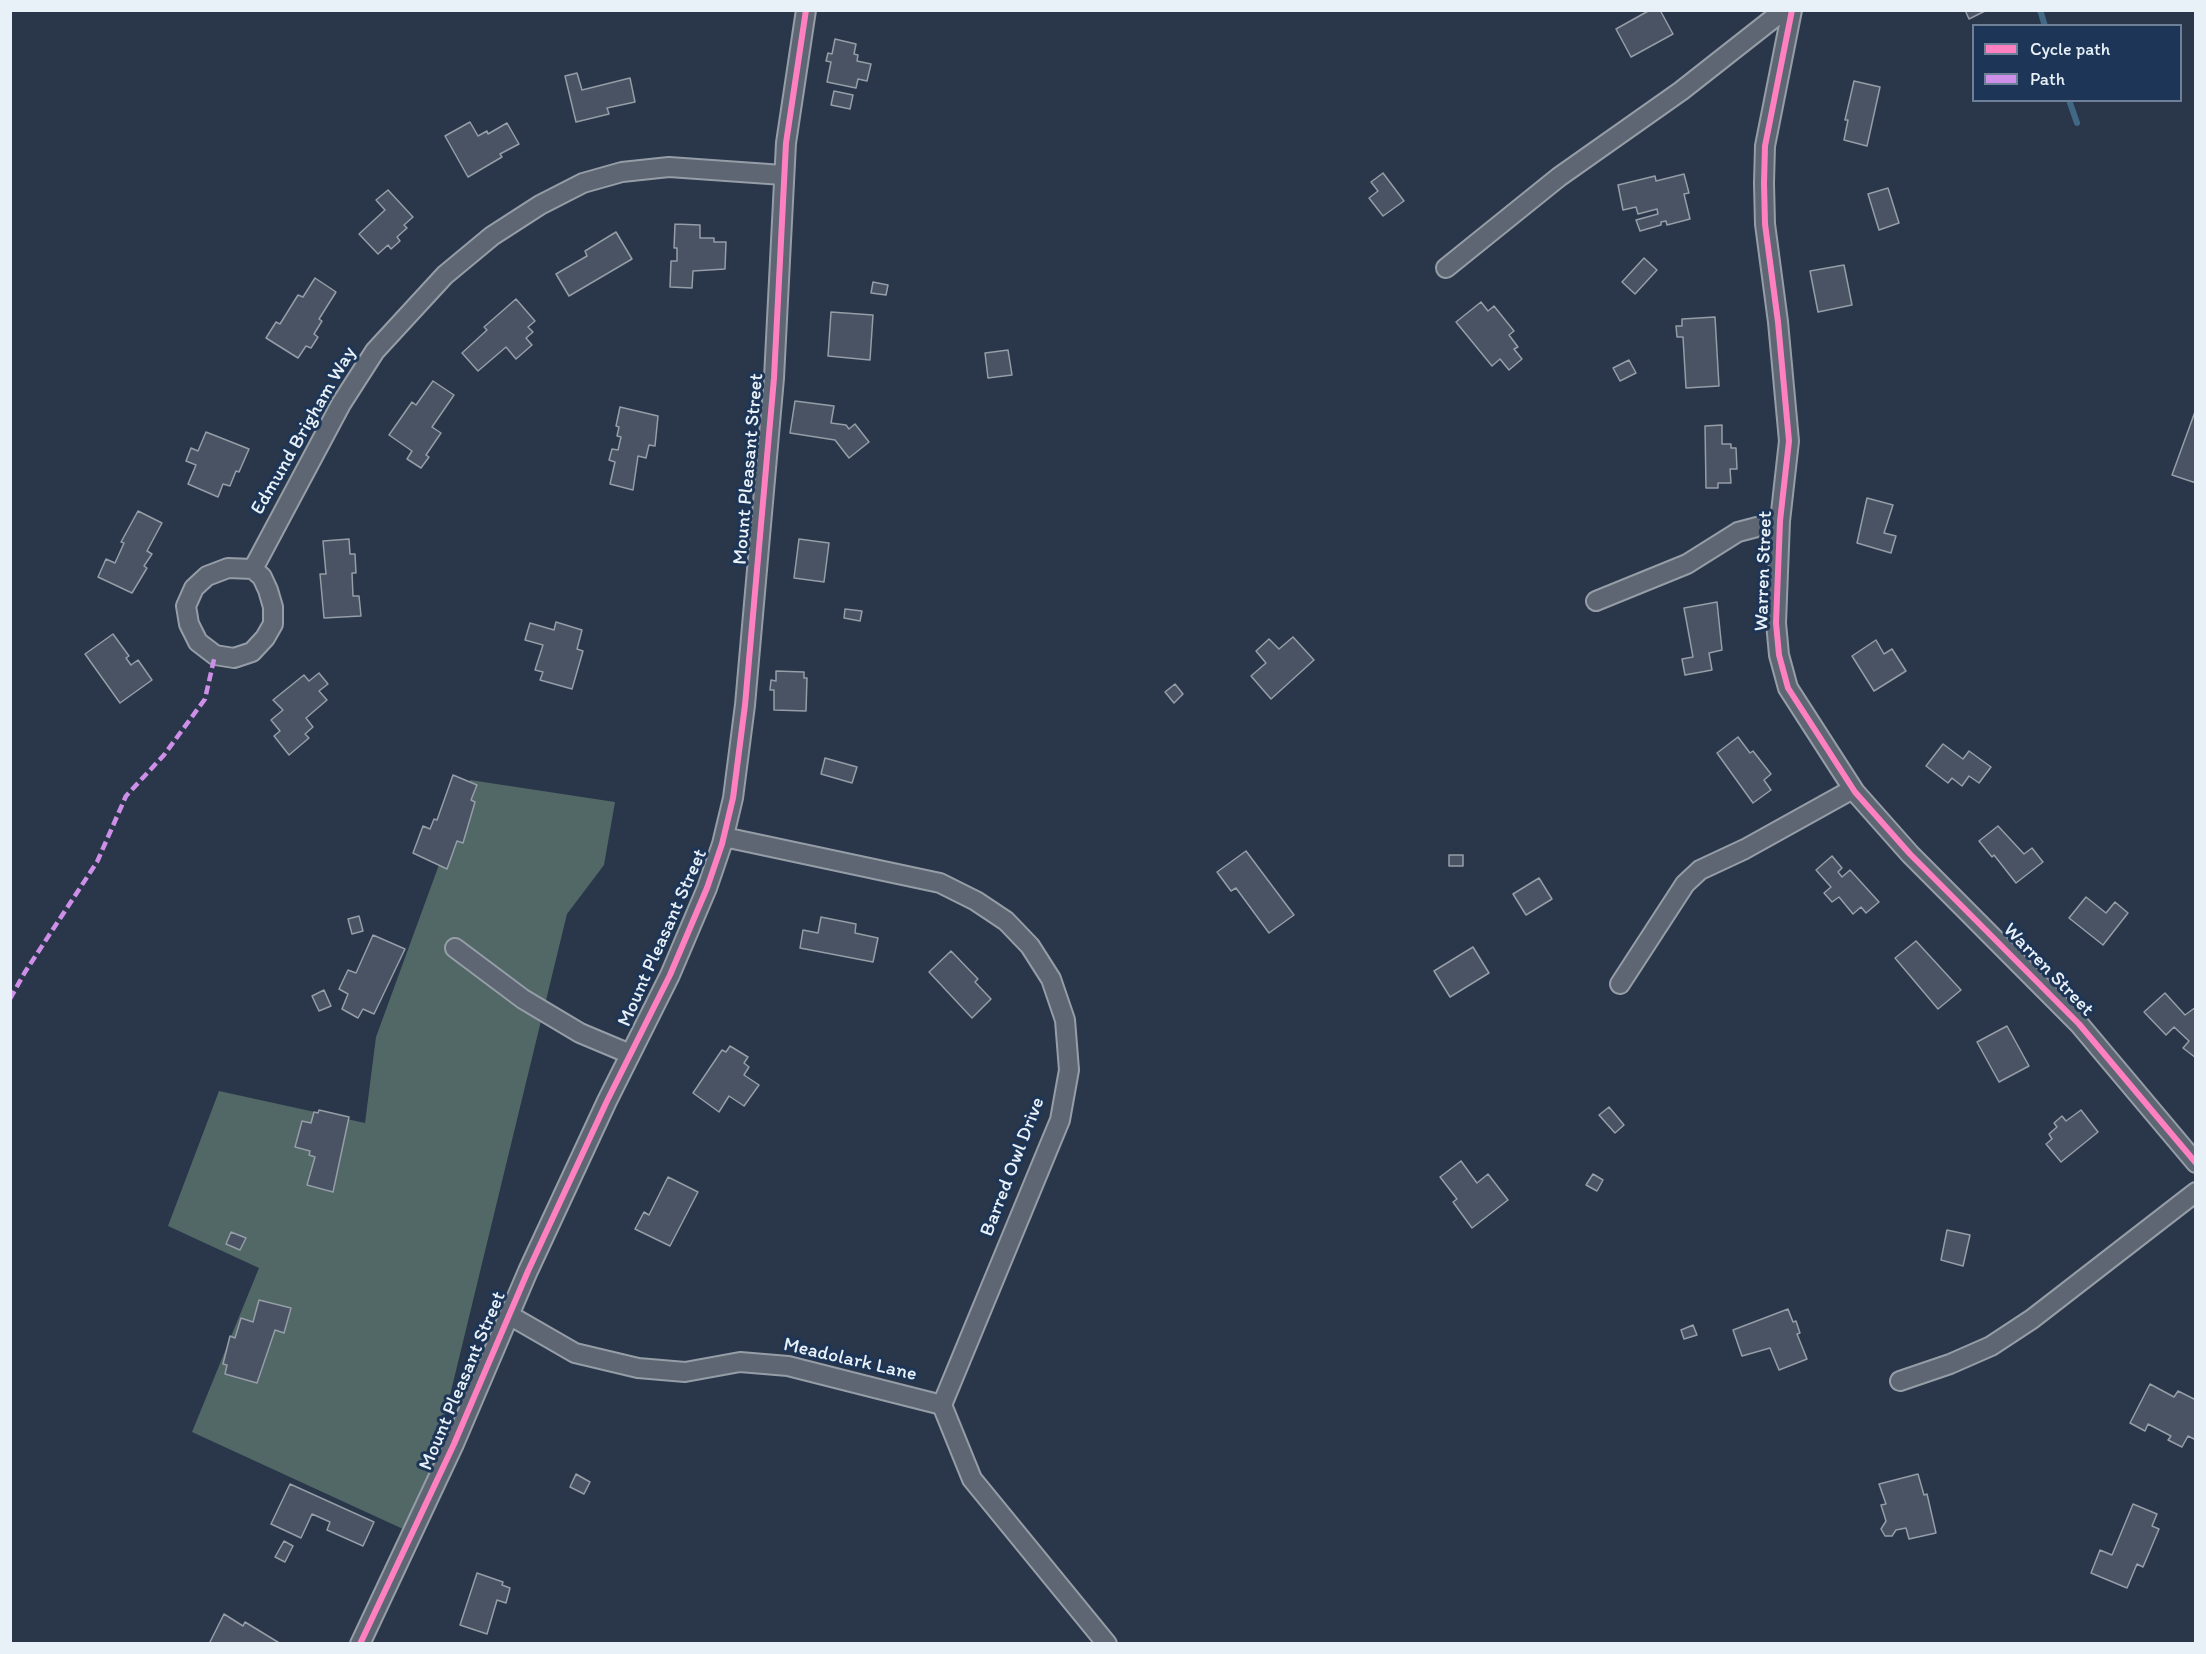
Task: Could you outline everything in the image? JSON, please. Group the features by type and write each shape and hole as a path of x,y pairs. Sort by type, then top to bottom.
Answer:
{"street":[{"name":"Mount Pleasant Street","path":"360,1644 440,1477 509,1315 689,932 724,837 741,752 775,354 783,174 806,10"},
{"path":"1446,268 1559,177 1681,91 1784,10"},
{"name":"Warren Street","path":"1792,10 1765,146 1764,174 1765,224 1781,343 1789,441 1780,522 1776,623 1779,655 1788,688 1853,789 1910,854 2079,1024 2196,1163"},
{"name":"Edmund Brigham Way","path":"253,569 341,404 375,351 445,275 492,236 540,205 583,183 622,172 669,167 783,174"},
{"path":"1596,601 1687,564 1738,532 1780,522"},
{"path":"228,568 253,569 261,577 268,590 273,607 273,624 265,638 252,652 234,658 214,655 198,642 189,624 186,606 194,588 207,576 228,568"},
{"path":"1620,984 1685,884 1700,870 1745,849 1853,789"},
{"name":"Barred Owl Drive","path":"724,837 940,883 976,901 1006,921 1030,946 1051,979 1065,1020 1069,1070 1060,1120 942,1405"},
{"path":"455,948 523,999 580,1033 630,1054"},
{"path":"1899,1380 1950,1364 1991,1346 2032,1319 2196,1192"},
{"name":"Meadolark Lane","path":"509,1315 575,1353 639,1368 685,1372 740,1362 788,1366 942,1405"},
{"path":"942,1405 972,1479 1107,1644"}],"green space":[{"path":"470,780 615,802 604,865 567,914 416,1535 192,1432 259,1268 168,1226 219,1091 365,1123 376,1037"}],"building":[{"path":"1650,10 1660,10 1673,34 1631,57 1616,29"},
{"path":"1965,10 1987,10 1969,19"},
{"path":"835,39 856,44 854,54 858,55 857,61 871,64 867,81 858,79 856,88 827,82 831,62 826,61 828,53 832,54"},
{"path":"577,73 582,90 630,78 635,102 607,108 609,114 576,122 565,76"},
{"path":"1854,81 1880,87 1867,146 1844,140 1848,120 1845,120"},
{"path":"834,91 853,95 850,109 831,105"},
{"path":"470,122 478,136 487,131 488,134 507,123 519,144 500,154 502,157 468,177 445,136"},
{"path":"1383,173 1404,201 1383,216 1369,198 1378,191 1371,182"},
{"path":"1684,174 1689,193 1684,194 1690,219 1667,225 1666,221 1661,222 1661,225 1640,231 1636,220 1658,214 1657,209 1638,214 1636,207 1623,210 1618,185 1655,176 1656,181"},
{"path":"1888,188 1899,223 1879,230 1868,194"},
{"path":"388,190 413,217 404,225 407,228 397,237 400,241 391,249 388,245 378,254 359,234 385,210 376,200"},
{"path":"675,224 700,225 700,238 714,238 714,242 726,242 725,269 693,271 692,288 670,287 671,261 677,261 677,248 674,248"},
{"path":"616,232 632,259 569,296 556,274 587,256 585,251"},
{"path":"1644,258 1657,270 1635,294 1622,282"},
{"path":"1844,265 1852,305 1818,312 1810,271"},
{"path":"315,278 336,292 319,319 322,321 314,334 318,337 311,348 306,346 298,358 266,338 276,322 280,324 298,295 303,297"},
{"path":"873,282 888,285 886,295 871,293"},
{"path":"516,299 535,321 528,327 533,332 526,338 532,345 516,359 506,347 478,371 462,353 487,330 484,327"},
{"path":"1481,302 1488,311 1494,306 1514,331 1509,335 1518,347 1514,349 1522,359 1509,370 1500,359 1492,366 1456,322"},
{"path":"831,312 873,315 870,360 828,356"},
{"path":"1715,317 1719,386 1686,388 1683,337 1677,337 1676,326 1682,326 1682,319"},
{"path":"1008,350 1012,375 988,378 985,353"},
{"path":"1629,360 1636,373 1620,381 1613,368"},
{"path":"433,381 454,395 432,427 441,433 426,455 429,457 421,468 407,459 412,451 389,435 412,402 416,405"},
{"path":"795,401 834,406 831,423 846,425 849,429 855,424 869,442 849,458 835,440 790,433"},
{"path":"620,407 658,416 655,446 649,445 646,458 638,456 633,490 610,484 615,462 609,460 612,449 618,450 621,437 617,436 619,427 616,426"},
{"path":"2196,409 2196,483 2172,475"},
{"path":"1722,425 1722,444 1731,444 1731,448 1736,448 1737,469 1730,469 1731,483 1718,483 1718,488 1706,488 1705,426"},
{"path":"206,432 249,449 230,486 223,484 218,497 188,484 196,465 186,461 191,448 198,451"},
{"path":"1867,498 1893,505 1884,533 1896,536 1891,553 1857,543"},
{"path":"138,511 162,523 147,551 152,554 144,566 147,568 132,593 98,577 106,559 115,563 124,543 121,542"},
{"path":"349,539 350,554 355,554 356,573 352,573 353,596 359,596 361,616 324,618 320,574 326,574 323,541"},
{"path":"799,539 829,543 824,582 794,578"},
{"path":"1717,602 1722,650 1709,653 1712,670 1685,675 1682,659 1693,657 1684,608"},
{"path":"845,609 862,611 860,621 844,618"},
{"path":"556,622 582,630 577,649 583,651 572,689 540,680 543,672 535,670 543,645 525,640 530,623 554,630"},
{"path":"113,634 129,656 126,658 131,665 138,660 152,680 120,703 85,654"},
{"path":"1293,637 1314,660 1271,699 1251,676 1266,663 1256,651 1269,639 1279,649"},
{"path":"1876,640 1884,654 1892,649 1906,671 1874,691 1852,656"},
{"path":"776,671 804,672 804,678 807,678 806,711 774,710 774,690 770,690 771,680 776,681"},
{"path":"319,673 328,684 319,691 327,700 306,718 313,727 305,734 309,738 289,755 274,736 280,731 271,720 283,710 273,700 304,675 309,681"},
{"path":"1175,684 1183,694 1174,703 1165,692"},
{"path":"1738,737 1750,753 1753,751 1771,774 1764,780 1771,790 1753,803 1717,753"},
{"path":"1943,744 1963,759 1969,751 1991,767 1979,783 1969,776 1962,786 1952,778 1948,783 1926,766"},
{"path":"825,758 857,767 852,783 821,774"},
{"path":"453,775 477,785 471,800 475,802 463,843 457,841 447,869 413,853 423,826 430,829 434,819 437,820"},
{"path":"1998,826 2024,854 2032,848 2043,862 2016,883 1994,855 1992,857 1979,841"},
{"path":"1246,851 1294,915 1269,933 1236,888 1231,891 1217,872"},
{"path":"1449,855 1463,855 1463,866 1449,866"},
{"path":"1832,856 1842,868 1838,872 1842,877 1850,870 1879,902 1866,913 1861,907 1853,914 1839,897 1832,902 1824,893 1831,887 1816,870"},
{"path":"1539,878 1552,899 1526,915 1513,894"},
{"path":"2086,897 2106,913 2115,902 2128,913 2103,945 2069,918"},
{"path":"359,916 363,931 352,934 348,919"},
{"path":"821,917 856,924 855,933 878,938 873,962 800,948 803,930 818,933"},
{"path":"373,935 405,949 374,1014 363,1009 358,1018 342,1009 348,994 339,989 348,970 356,973"},
{"path":"1916,941 1961,990 1938,1009 1895,958"},
{"path":"1473,947 1489,973 1450,997 1434,971"},
{"path":"951,951 978,979 975,982 991,999 972,1018 929,972"},
{"path":"324,990 331,1006 319,1011 312,996"},
{"path":"2165,993 2185,1015 2196,1007 2196,1058 2183,1048 2189,1041 2174,1027 2166,1035 2144,1012"},
{"path":"2007,1026 2029,1066 1999,1082 1977,1042"},
{"path":"730,1046 748,1057 744,1063 749,1067 744,1075 759,1085 744,1106 729,1096 719,1112 693,1093 722,1050 726,1052"},
{"path":"1609,1107 1624,1125 1615,1133 1599,1115"},
{"path":"319,1110 349,1117 333,1192 307,1185 315,1157 309,1155 310,1151 295,1147 302,1121 311,1123 314,1112 318,1113"},
{"path":"2081,1110 2098,1132 2061,1162 2046,1144 2052,1139 2049,1134 2057,1127 2054,1123 2062,1116 2066,1121"},
{"path":"1461,1161 1477,1183 1488,1174 1508,1200 1472,1228 1453,1202 1457,1199 1440,1177"},
{"path":"1593,1174 1603,1180 1597,1191 1586,1185"},
{"path":"668,1177 698,1192 670,1246 635,1229 644,1212 649,1215"},
{"path":"1947,1230 1970,1235 1963,1266 1941,1260"},
{"path":"231,1232 246,1238 240,1250 226,1244"},
{"path":"259,1300 291,1308 284,1333 275,1330 257,1383 225,1374 227,1365 223,1364 230,1336 235,1338 241,1318 253,1322"},
{"path":"1788,1309 1793,1322 1796,1321 1800,1333 1797,1334 1807,1359 1779,1370 1770,1348 1742,1356 1733,1330"},
{"path":"1693,1325 1697,1335 1684,1339 1681,1330"},
{"path":"2150,1384 2174,1397 2178,1391 2196,1400 2196,1440 2188,1436 2182,1447 2168,1440 2171,1436 2148,1424 2145,1431 2130,1423"},
{"path":"576,1474 590,1482 584,1494 570,1487"},
{"path":"1918,1474 1924,1495 1927,1494 1936,1533 1909,1539 1906,1528 1896,1530 1892,1536 1885,1536 1881,1529 1886,1521 1881,1505 1886,1504 1879,1484"},
{"path":"290,1484 374,1522 363,1546 327,1530 330,1522 312,1514 301,1538 271,1524"},
{"path":"2133,1504 2157,1514 2152,1526 2159,1529 2143,1567 2137,1564 2127,1588 2091,1573 2100,1550 2112,1555"},
{"path":"284,1541 293,1546 285,1562 275,1557"},
{"path":"477,1573 503,1582 502,1585 510,1588 506,1603 497,1600 487,1634 460,1625"},
{"path":"224,1614 243,1626 245,1622 281,1644 209,1644"}],"waterway":[{"path":"2040,10 2044,24"},
{"path":"2070,102 2077,123"}],"marked path":[{"path":"10,999 25,972 97,862 126,796 164,755 205,699 215,655"}],"cycle path":[{"path":"360,1644 454,1444 528,1271 607,1101 670,975 707,888 722,844 733,798 745,705 774,378 786,143 806,10"},
{"path":"1792,10 1765,146 1764,183 1765,224 1778,322 1789,441 1780,521 1776,623 1779,655 1788,688 1855,792 1910,854 2079,1024 2196,1163"}]}
